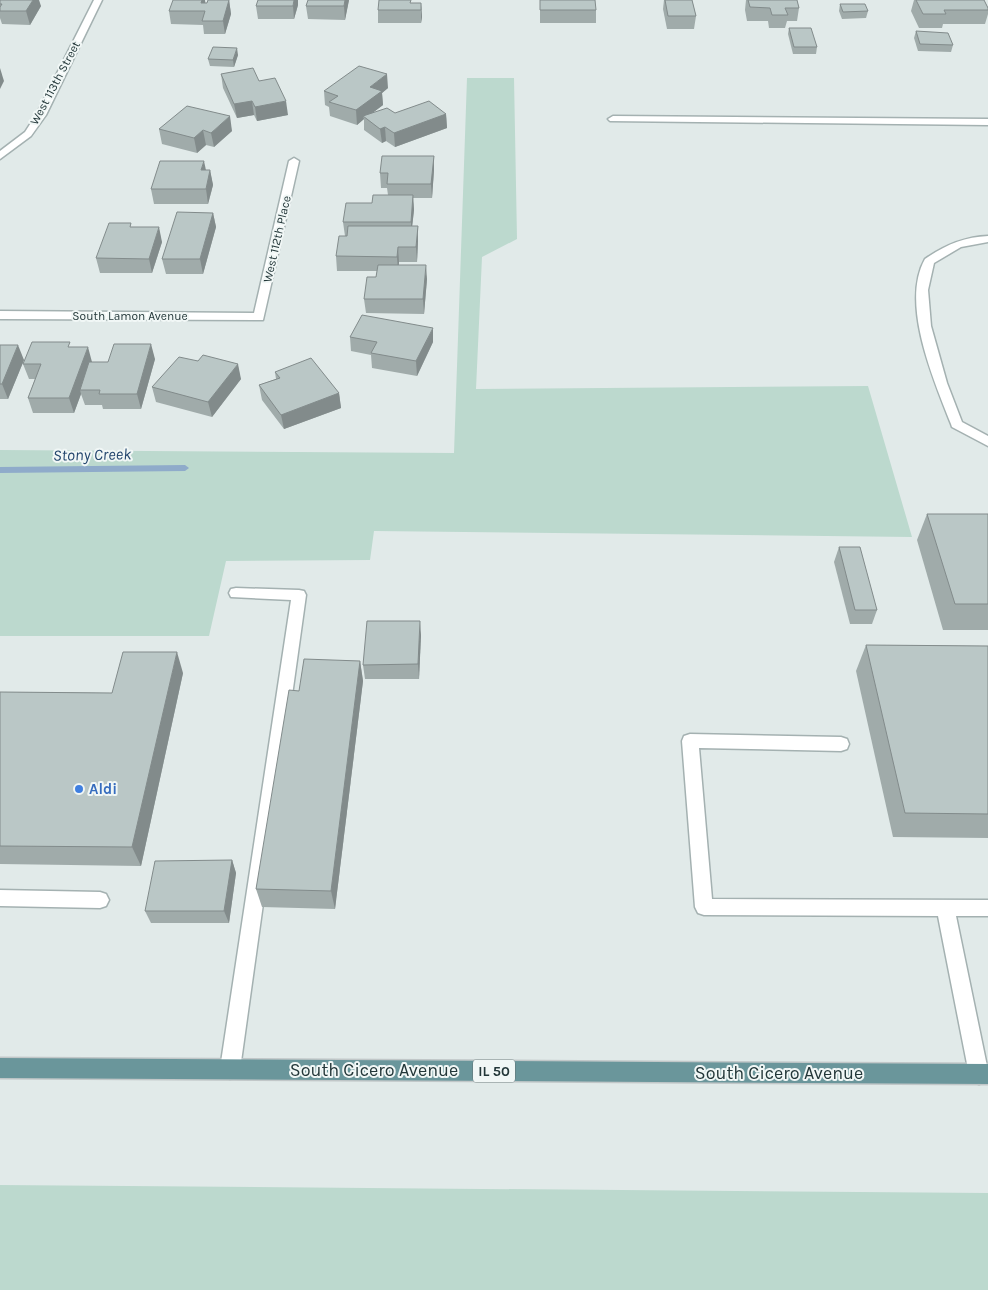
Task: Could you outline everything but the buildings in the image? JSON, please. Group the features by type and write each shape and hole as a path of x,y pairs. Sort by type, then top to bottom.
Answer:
{"main road":[{"name":"South Cicero Avenue","path":"0,1068 984,1074"}],"street":[{"name":"West 113th Street","path":"0,156 11,150 28,134 41,115 98,0"},
{"path":"613,119 988,122"},
{"name":"West 112th Place","path":"259,317 294,161"},
{"path":"988,240 974,240 953,244 929,261 922,290 925,326 940,383 956,424 988,442"},
{"name":"South Lamon Avenue","path":"0,315 259,317"},
{"path":"230,1070 298,595 236,593"},
{"path":"841,744 690,741 704,907 988,908"},
{"path":"0,898 100,900"},
{"path":"945,907 984,1074"}],"green space":[{"path":"467,78 514,78 517,239 482,257 476,389 868,386 912,537 374,531 370,560 226,561 209,636 0,636 0,450 454,453"},
{"path":"0,1185 988,1193 988,1290 0,1290"}],"waterway":[{"name":"Stony Creek","path":"0,470 185,468"}],"place":[{"name":"Aldi","path":"79,789"}]}
